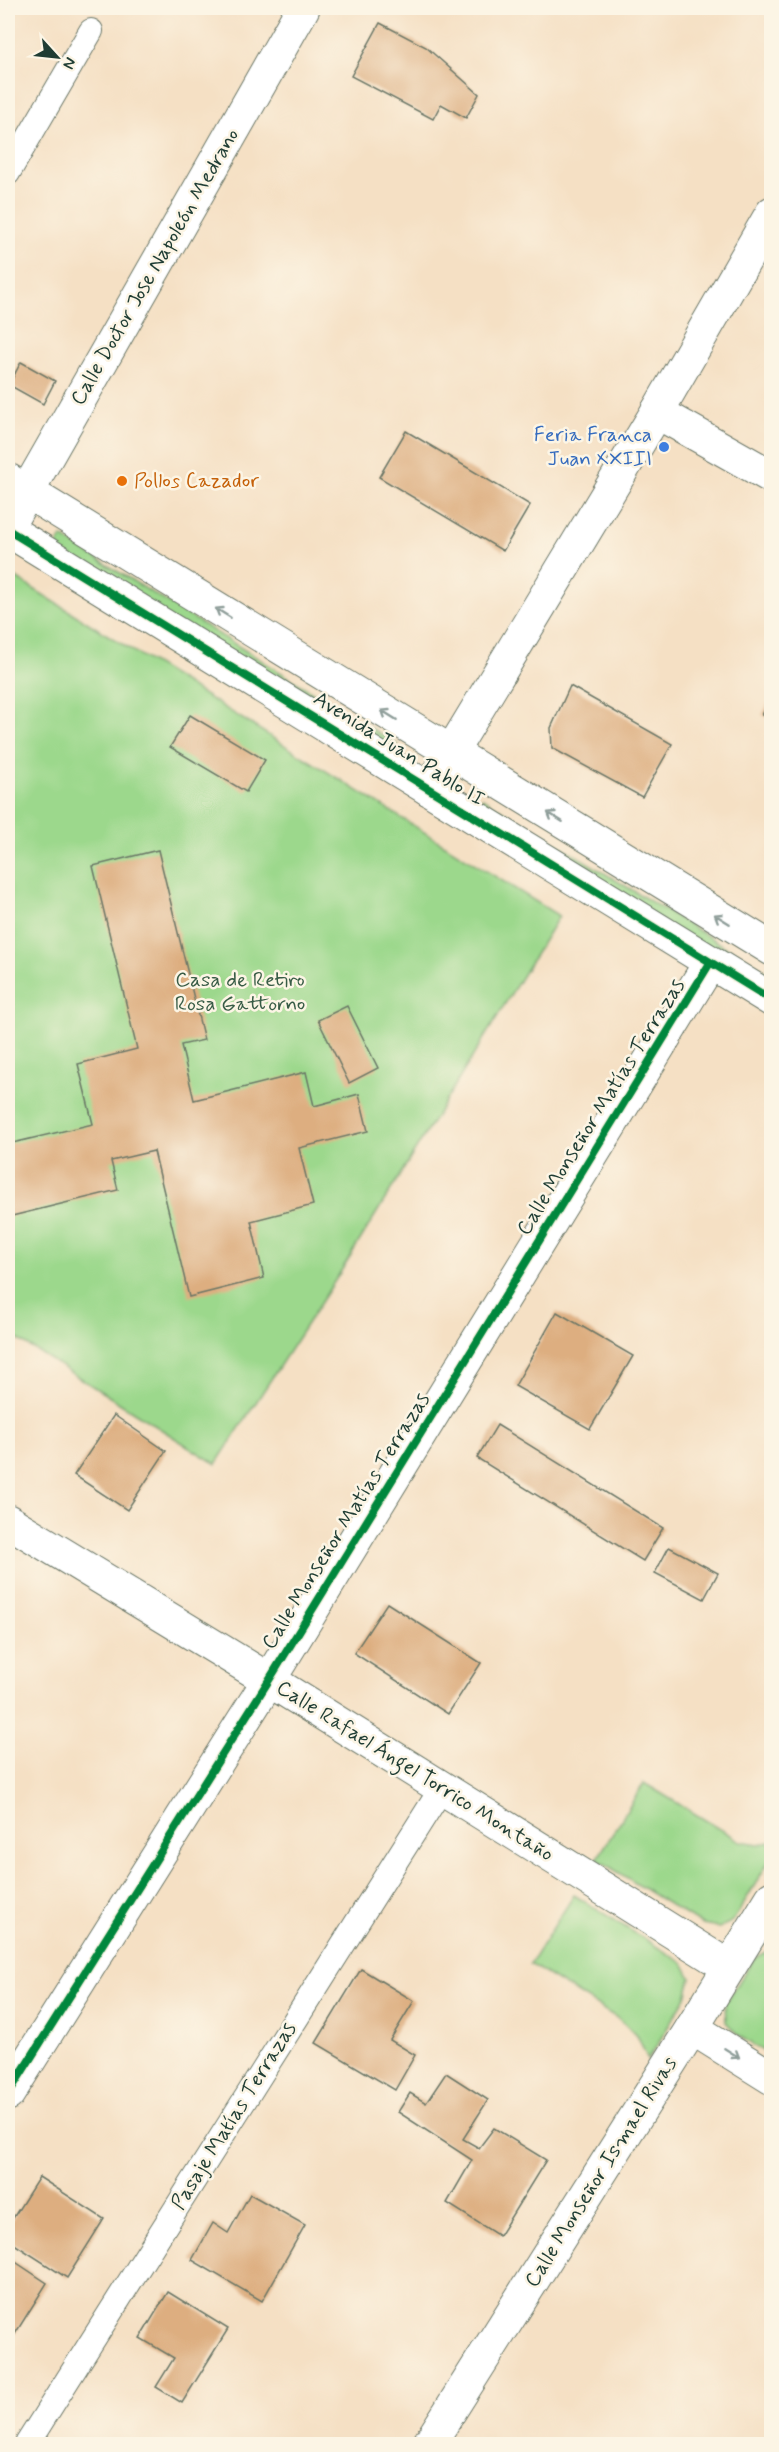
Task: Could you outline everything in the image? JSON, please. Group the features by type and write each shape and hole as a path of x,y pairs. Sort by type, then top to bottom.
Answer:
{"street":[{"name":"Calle Doctor Jose Napoleón Medrano","path":"8,525 17,486 303,8"},
{"path":"429,789 657,412 771,213"},
{"path":"657,412 771,477"},
{"name":"Avenida Juan Pablo II","path":"17,486 771,950"},
{"name":"Avenida Juan Pablo II","path":"8,530 771,1000"},
{"name":"Calle Monseñor Matías Terrazas","path":"8,2094 269,1680 710,963"},
{"name":"Calle Rafael Ángel Torrico Montaño","path":"8,1521 269,1680 729,1967"},
{"name":"Calle Monseñor Ismael Rivas","path":"429,2445 769,1906"},
{"path":"692,2028 771,2078"}],"lane":[{"path":"8,173 91,31"},
{"name":"Pasaje Matías Terrazas","path":"27,2445 442,1788"}],"green space":[{"path":"62,537 398,745 391,756 55,549"},
{"name":"Casa de Retiro Rosa Gattorno","path":"8,573 559,916 338,1276 216,1464 8,1333"},
{"path":"482,798 771,975 771,991 476,809"},
{"path":"644,1783 740,1841 759,1844 771,1842 771,1858 733,1921 719,1928 702,1925 597,1859"},
{"path":"574,1895 683,1963 691,1978 686,1997 648,2060 639,2039 622,2021 530,1964"},
{"path":"771,1949 771,2056 739,2036 726,2022 725,2003 754,1959"}],"building":[{"path":"380,23 426,47 479,94 466,118 441,104 433,119 351,76"},
{"path":"21,362 55,381 43,404 9,385"},
{"path":"406,431 530,505 503,551 379,477"},
{"path":"570,686 672,744 642,797 552,748 551,728"},
{"path":"772,697 772,719 762,715"},
{"path":"190,715 265,760 246,792 170,747"},
{"path":"158,850 204,1040 181,1045 194,1100 306,1072 314,1106 359,1094 368,1131 299,1148 313,1205 251,1221 264,1278 189,1297 154,1151 111,1161 118,1190 8,1217 8,1144 93,1124 78,1064 137,1049 93,866"},
{"path":"347,1006 378,1068 349,1083 318,1020"},
{"path":"557,1312 633,1356 590,1429 515,1386"},
{"path":"114,1415 166,1451 127,1510 74,1475"},
{"path":"497,1425 663,1528 643,1561 477,1458"},
{"path":"669,1547 718,1573 704,1599 655,1573"},
{"path":"387,1603 481,1663 448,1714 354,1653"},
{"path":"361,1969 414,2001 390,2040 415,2055 395,2090 316,2043"},
{"path":"446,2073 488,2100 463,2139 479,2148 494,2128 546,2160 499,2236 447,2203 472,2160 398,2112 410,2093 426,2103"},
{"path":"39,2177 104,2219 67,2278 8,2240 8,2226"},
{"path":"250,2194 305,2225 262,2301 192,2260 213,2223 228,2233"},
{"path":"8,2257 47,2283 15,2334 8,2329"},
{"path":"168,2292 228,2329 182,2403 156,2387 174,2358 140,2338"}],"cycle path":[{"path":"8,530 772,1000"},
{"path":"8,2094 269,1680 710,963"}],"place":[{"name":"Feria Franca Juan XXIII","path":"664,447"},
{"name":"Pollos Cazador","path":"122,481"}]}
